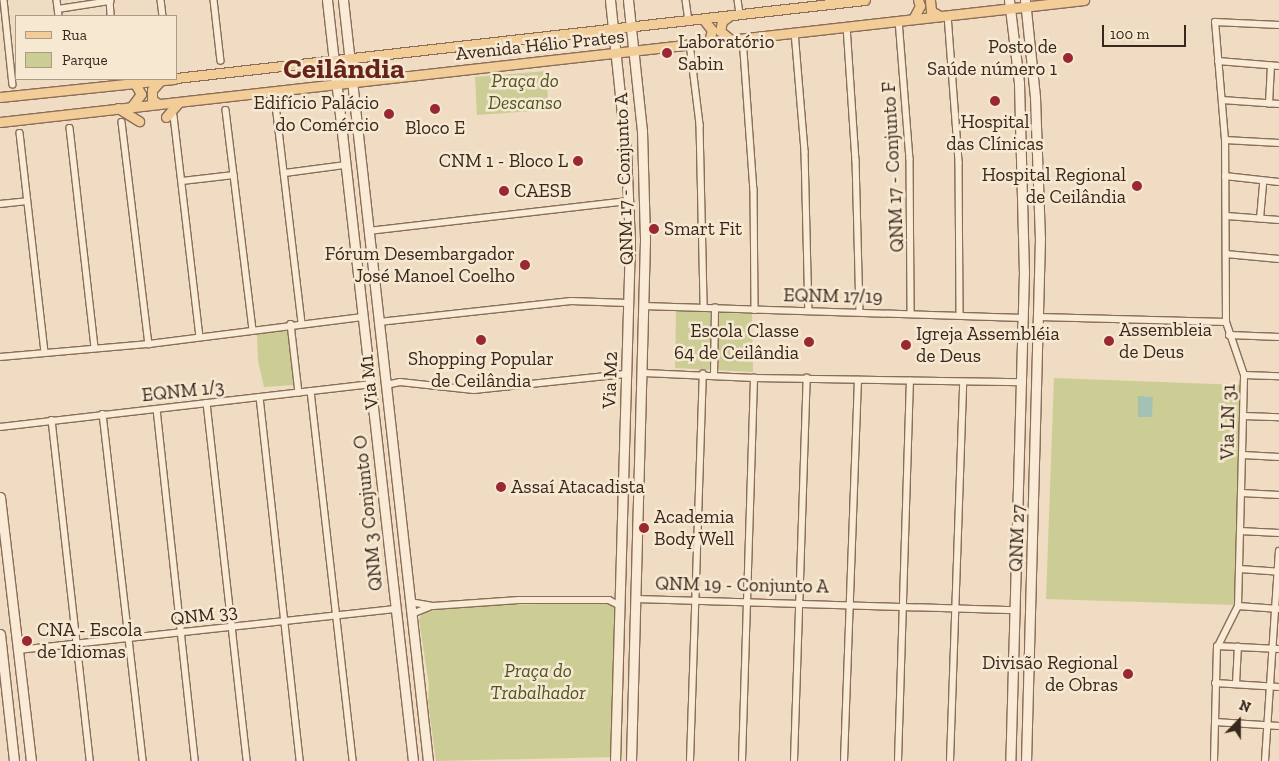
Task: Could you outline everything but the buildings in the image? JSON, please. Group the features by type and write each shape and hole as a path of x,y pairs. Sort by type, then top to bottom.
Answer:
{"main road":[{"name":"Via M1","path":"327,0 370,384"},
{"name":"Via M1","path":"343,0 428,761"},
{"name":"Via M2","path":"610,0 626,151 630,241 615,761"},
{"path":"628,0 633,51"},
{"name":"Avenida Hélio Prates","path":"178,79 740,16 792,4 866,0"},
{"path":"913,19 920,6 918,0"},
{"path":"930,0 931,11 945,15"},
{"name":"Avenida Hélio Prates","path":"0,122 913,19 1010,4 1084,0"},
{"path":"1010,4 1022,132 1024,436 1031,442 1036,436"},
{"name":"QNM 27","path":"1026,4 1034,90 1039,200 1039,317 1026,761"},
{"path":"728,17 722,21 720,31 730,39"},
{"path":"704,19 712,30 709,41"},
{"path":"1015,45 1022,42 1026,46 1027,70 1034,90"},
{"name":"QNM 17 - Conjunto A","path":"633,51 643,150 645,240 643,306"},
{"name":"Avenida Hélio Prates","path":"0,97 117,81 161,80"},
{"path":"158,104 152,99 152,90 161,80"},
{"path":"132,106 141,94 134,82"},
{"path":"170,117 180,102"},
{"path":"118,108 139,120"},
{"path":"626,151 632,147 643,150"},
{"path":"346,167 350,164 357,166 366,207"},
{"path":"630,241 642,244 645,240"},
{"path":"355,248 364,286 371,288 375,284"},
{"path":"629,258 636,253 645,258"},
{"name":"Via M2","path":"643,306 644,373"},
{"name":"QNM 19 - Conjunto A","path":"636,599 644,373"},
{"name":"QNM 3 Conjunto O","path":"370,384 403,680"},
{"path":"1010,761 1023,384"},
{"path":"626,416 632,421 641,419"},
{"path":"625,433 634,430 641,435"},
{"path":"376,438 384,442 391,437"},
{"path":"377,452 382,449 394,452"},
{"path":"0,497 30,758 14,759 0,634"},
{"path":"0,528 7,557"},
{"path":"1016,570 1024,567 1028,570 1027,603 1031,620"},
{"path":"631,761 636,599"},
{"path":"1015,612 1018,634 1018,662 1024,665 1030,662"},
{"path":"403,680 411,709 418,711 422,707"},
{"path":"403,680 412,761"},
{"path":"409,731 412,725 419,726 426,744"}],"street":[{"path":"4,0 13,85"},
{"path":"57,0 59,15"},
{"path":"58,9 110,0 112,15"},
{"path":"162,0 164,15"},
{"path":"214,0 221,61"},
{"path":"686,0 689,21"},
{"path":"738,0 740,16"},
{"path":"945,15 960,163 960,314"},
{"name":"QNM 17 - Conjunto F","path":"899,20 910,159 911,313"},
{"name":"Via LN 31","path":"1214,761 1217,646 1238,606 1244,416 1244,375 1228,335 1226,322 1227,216 1225,140 1215,22 1279,25"},
{"path":"847,26 856,160 860,312"},
{"path":"794,32 805,152 809,310"},
{"path":"743,38 754,190 755,310"},
{"path":"690,44 700,125 704,308"},
{"path":"1218,61 1279,66"},
{"path":"1268,104 1271,66"},
{"path":"1222,100 1279,104"},
{"path":"276,105 286,173 302,322"},
{"path":"226,110 253,329"},
{"path":"170,117 182,181 200,336"},
{"path":"122,122 149,344"},
{"path":"70,128 95,346"},
{"path":"20,134 45,351"},
{"path":"1225,140 1279,143"},
{"path":"286,173 346,167"},
{"path":"182,181 234,175"},
{"path":"1225,176 1279,182"},
{"path":"1260,219 1263,180"},
{"path":"369,231 629,200"},
{"path":"0,204 27,201"},
{"path":"1227,216 1279,220"},
{"path":"1226,254 1279,259"},
{"path":"380,322 571,301 628,303"},
{"name":"EQNM 17/19","path":"643,306 960,314 1023,318"},
{"path":"714,375 715,308"},
{"path":"0,356 95,346 149,344 302,322 362,317"},
{"path":"1039,317 1226,322"},
{"path":"291,324 299,393"},
{"path":"1228,335 1279,337"},
{"path":"644,373 703,374 754,378 1023,384"},
{"path":"386,385 400,382 474,390 627,374"},
{"path":"690,761 703,374"},
{"path":"1244,375 1279,376"},
{"path":"742,761 754,378"},
{"path":"794,761 807,378"},
{"path":"844,761 858,380"},
{"path":"898,761 910,381"},
{"path":"950,761 962,383"},
{"name":"EQNM 1/3","path":"0,427 370,384"},
{"path":"311,391 353,761"},
{"path":"260,397 300,761"},
{"path":"207,403 247,761"},
{"path":"156,409 195,761"},
{"path":"103,414 143,761"},
{"path":"1244,416 1279,417"},
{"path":"52,420 90,761"},
{"path":"1243,455 1279,457"},
{"path":"1242,493 1279,495"},
{"path":"1240,530 1279,533"},
{"path":"1265,761 1269,686 1276,649 1279,551"},
{"path":"1240,569 1278,572"},
{"path":"609,600 620,593"},
{"name":"QNM 19 - Conjunto A","path":"636,599 903,605 1015,612"},
{"path":"410,602 433,606 519,600 609,600 620,605"},
{"path":"412,614 433,606"},
{"path":"1238,606 1277,609"},
{"name":"QNM 33","path":"18,650 395,609"},
{"path":"1217,646 1276,649"},
{"path":"1236,684 1238,647"},
{"path":"1215,683 1279,687"},
{"path":"1215,722 1279,726"}],"green space":[{"name":"Praça do Descanso","path":"546,71 549,110 477,115 475,77"},
{"path":"676,311 752,314 753,372 675,368"},
{"path":"286,329 293,356 294,385 264,387 258,361 257,333"},
{"path":"1054,378 1241,385 1235,605 1046,599"},
{"name":"Praça do Trabalhador","path":"613,602 617,604 614,757 436,761 428,702 429,685 419,620 422,611 467,606"}],"shaded area":[{"path":"1138,396 1153,397 1152,417 1138,417"}],"place":[{"name":"Laboratório Sabin","path":"667,53"},
{"name":"Posto de Saúde número 1","path":"1068,58"},
{"name":"Hospital das Clínicas","path":"995,101"},
{"name":"Bloco E","path":"435,109"},
{"name":"Edifício Palácio do Comércio","path":"389,114"},
{"name":"CNM 1 - Bloco L","path":"578,161"},
{"name":"Hospital Regional de Ceilândia","path":"1137,186"},
{"name":"CAESB","path":"504,191"},
{"name":"Smart Fit","path":"654,229"},
{"name":"Fórum Desembargador José Manoel Coelho","path":"525,265"},
{"name":"Shopping Popular de Ceilândia","path":"481,340"},
{"name":"Assembleia de Deus","path":"1109,341"},
{"name":"Escola Classe 64 de Ceilândia","path":"809,342"},
{"name":"Igreja Assembléia de Deus","path":"906,345"},
{"name":"Assaí Atacadista","path":"501,487"},
{"name":"Academia Body Well","path":"644,528"},
{"name":"CNA - Escola de Idiomas","path":"27,641"},
{"name":"Divisão Regional de Obras","path":"1128,674"}],"district":[{"name":"Ceilândia","path":"344,69"}]}
